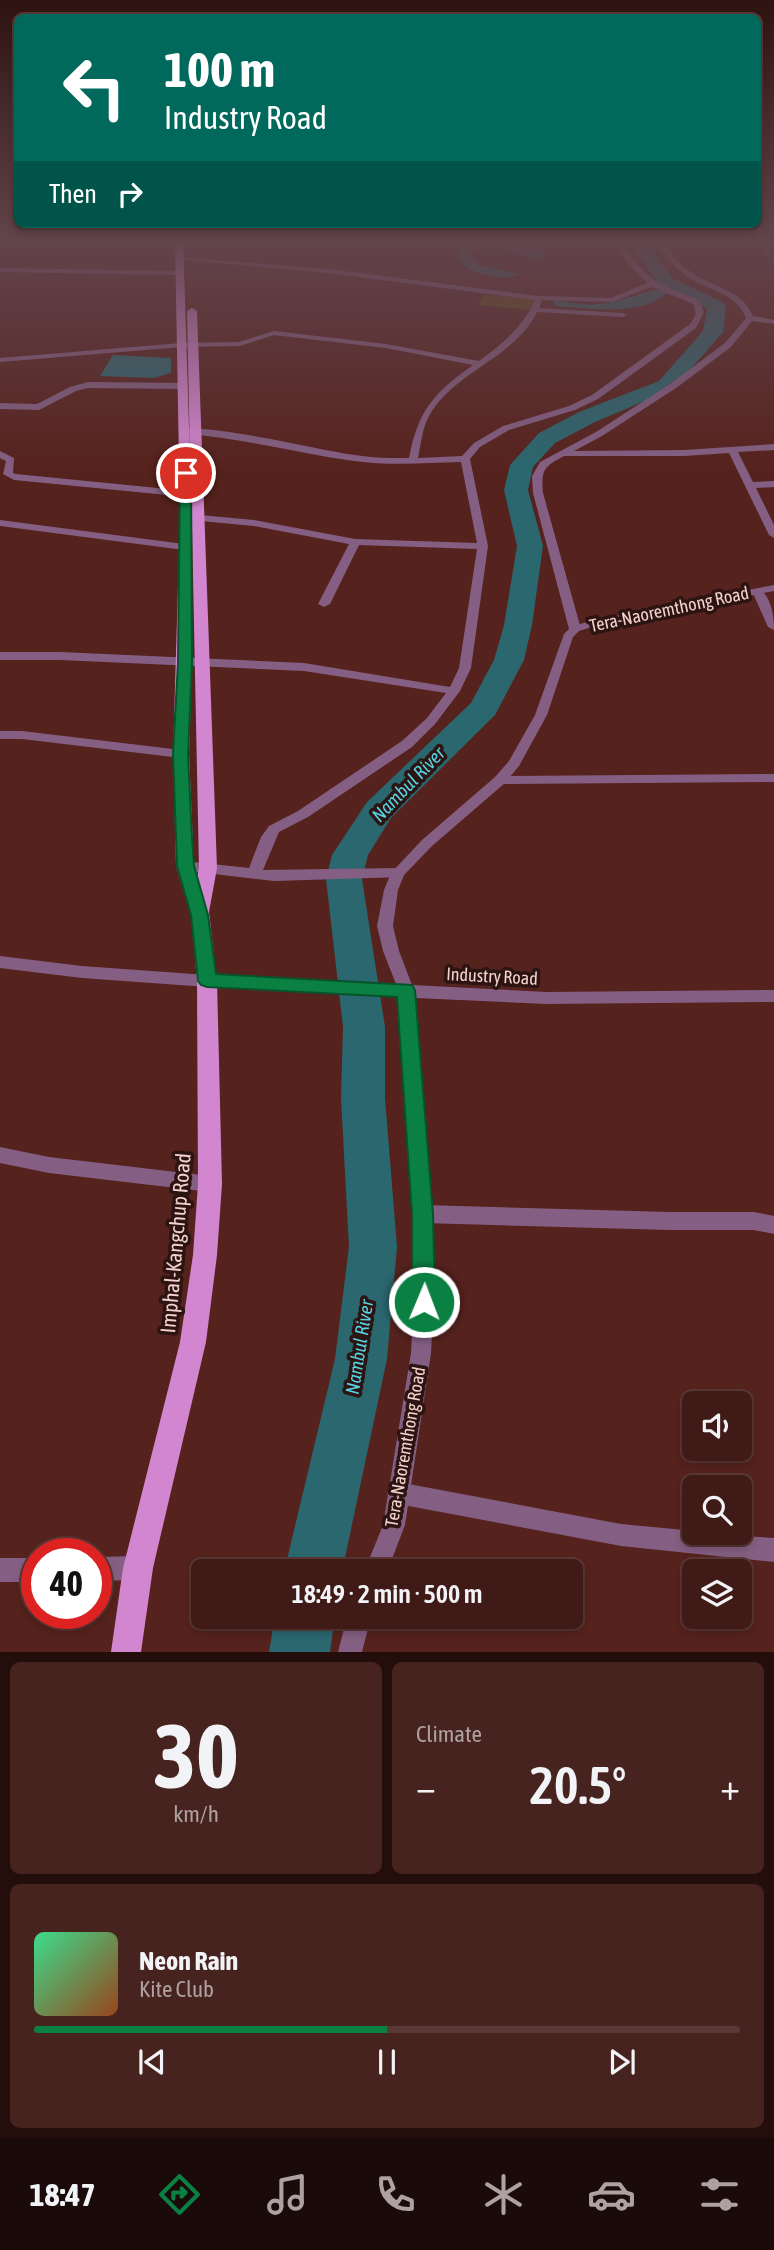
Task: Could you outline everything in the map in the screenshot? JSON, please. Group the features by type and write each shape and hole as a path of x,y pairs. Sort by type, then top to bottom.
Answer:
{"main road":[{"path":"186,316 192,494 184,547 185,663 181,754 186,866 200,915"},
{"path":"188,345 184,386 191,431"},
{"path":"192,494 200,518 208,868 200,915"},
{"name":"Imphal-Kangchup Road","path":"126,1651 138,1569 193,1342 205,1255 210,1184 207,981 200,915"}],"street":[{"path":"413,461 419,428 436,399 523,327 531,316"},
{"path":"191,431 233,435 363,461 465,459 477,444 505,426 557,413 589,400 693,326 700,316"},
{"path":"575,629 538,493 537,475 543,464 565,454 673,386 728,345 750,318 774,322"},
{"path":"0,360 188,345 245,344 262,335 274,333 386,346 478,363"},
{"path":"0,406 39,407 73,389 88,385 184,386"},
{"path":"565,454 732,450 774,446"},
{"path":"732,450 774,535"},
{"path":"0,454 11,460 8,474 14,477 192,494"},
{"path":"254,875 268,837 274,829 303,814 407,744 431,721 454,691 465,668 483,546 465,459"},
{"path":"749,485 774,484"},
{"path":"200,518 254,523 355,542 483,546"},
{"path":"0,523 184,547"},
{"path":"324,604 355,542"},
{"name":"Tera-Naoremthong Road","path":"380,1559 394,1525 421,1353 425,1276 423,1214 406,990 385,926 391,890 398,873 427,843 500,780 532,734 541,715 564,644 575,629 679,605 774,588"},
{"path":"758,591 774,627"},
{"path":"0,656 84,657 330,670 454,691"},
{"path":"0,735 22,735 181,754"},
{"path":"500,780 774,778"},
{"path":"186,866 274,876 398,873"},
{"name":"Industry Road","path":"0,962 82,972 207,981 546,998 774,996"},
{"path":"0,1155 49,1165 210,1184"},
{"path":"423,1214 670,1221 754,1220 774,1225"},
{"path":"398,1493 621,1535 774,1550"},
{"path":"112,1569 138,1569"},
{"path":"0,1570 21,1570"},
{"path":"349,1651 355,1629"}],"water":[{"path":"113,355 171,358 171,373 154,378 100,376"}],"waterway":[{"name":"Nambul River","path":"316,1559 361,1359 373,1247 363,1098 364,1027 344,879 350,855 379,810 484,708 509,660 518,625 530,546 516,490 522,465 547,438 587,417 666,385 713,332 716,316"},
{"name":"Nambul River","path":"299,1652 303,1629"}],"route":[{"path":"186,473 185,663 181,754 184,838 186,866 200,915 207,981 406,990 423,1214 424,1302"}]}
